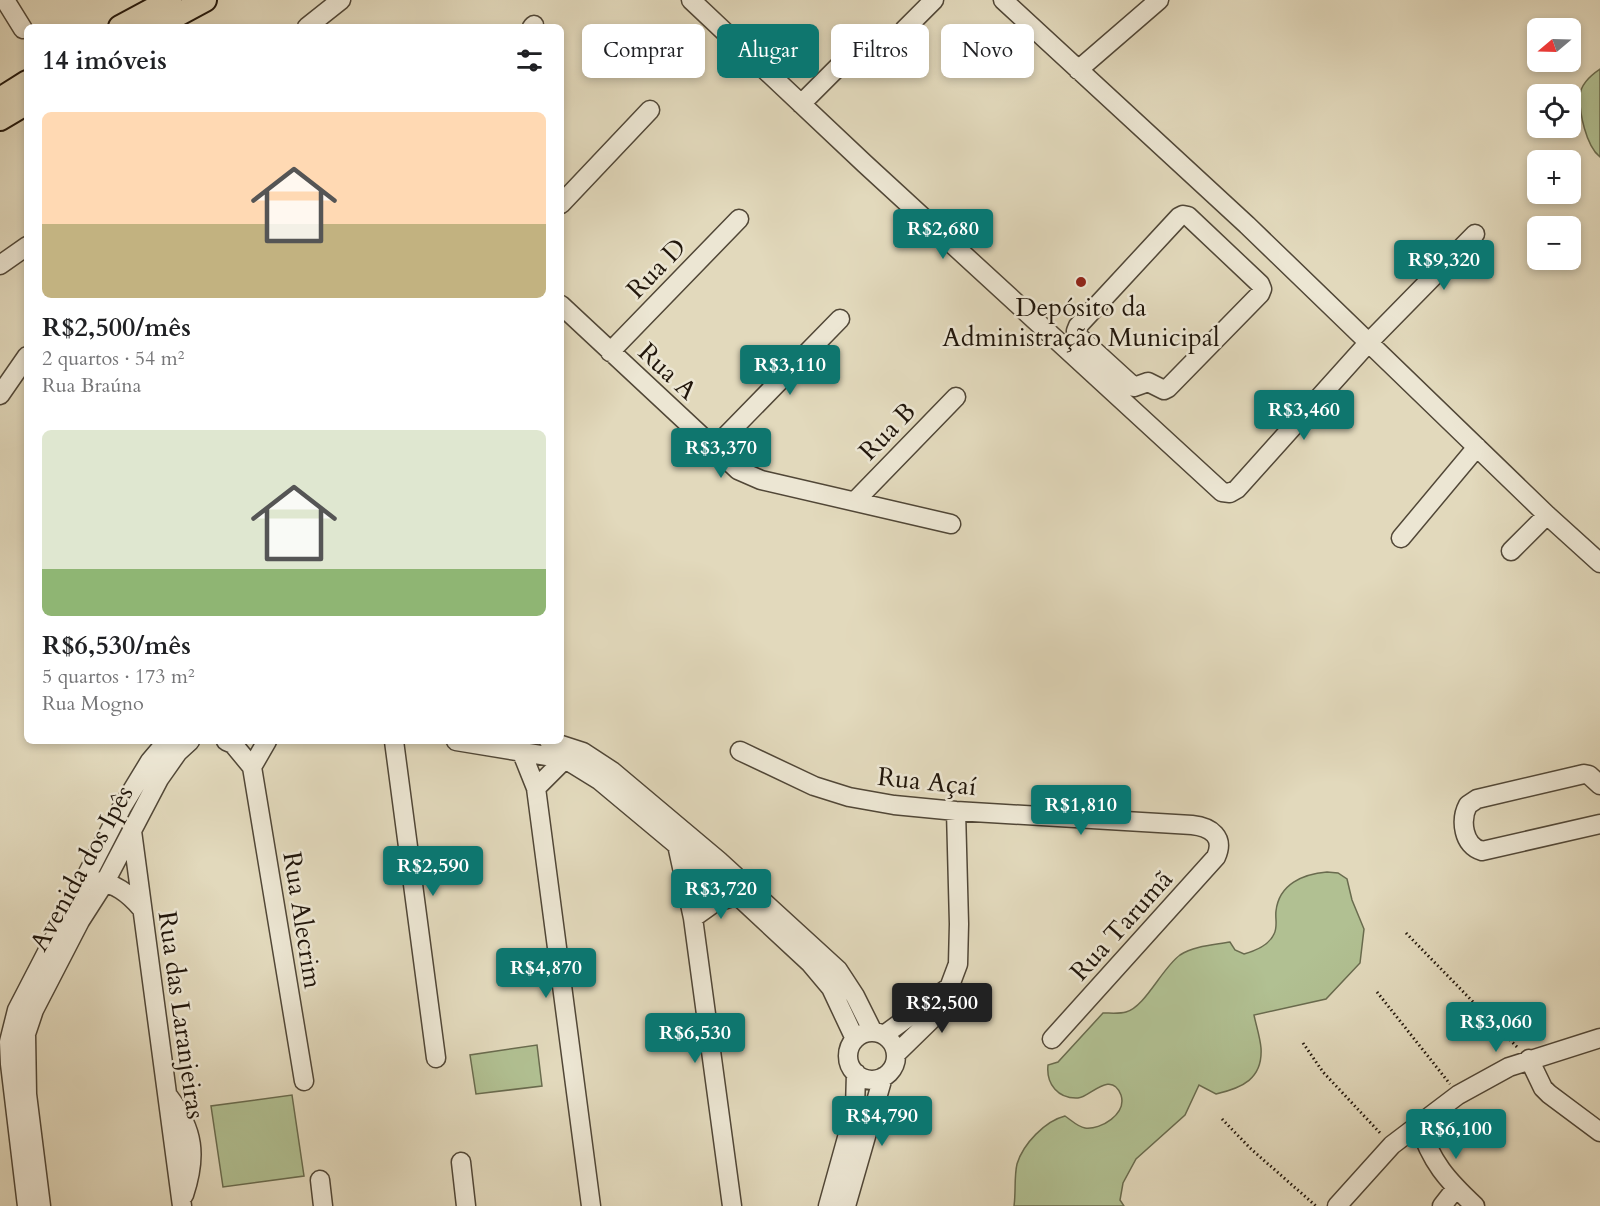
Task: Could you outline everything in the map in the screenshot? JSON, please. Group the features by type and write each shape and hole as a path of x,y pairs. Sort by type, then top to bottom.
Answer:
{"main road":[{"path":"126,24 170,0"},
{"path":"161,24 206,0"},
{"path":"0,99 24,84"},
{"path":"0,119 24,105"}],"street":[{"path":"5,0 23,29"},
{"path":"311,24 341,0"},
{"path":"691,0 1222,492 1230,493 1237,489 1369,342 1475,234"},
{"path":"910,24 934,0"},
{"path":"1003,0 1078,70 1236,238 1369,342 1547,515 1600,563"},
{"path":"1078,70 1159,0"},
{"path":"801,104 831,74"},
{"path":"564,201 650,110"},
{"path":"1188,216 1236,238 1262,289 1260,294 1168,388 1164,390 1148,382 1136,387 1132,386 1078,336 1076,331 1078,326 1179,217 1188,216"},
{"name":"Rua D","path":"610,352 739,219"},
{"path":"0,265 24,248"},
{"name":"Rua A","path":"564,307 738,470 761,480 951,524"},
{"path":"714,448 840,319"},
{"path":"0,394 24,360"},
{"name":"Rua B","path":"855,501 956,397"},
{"path":"1401,538 1477,447"},
{"path":"1511,551 1547,515"},
{"name":"Avenida dos Ipês","path":"27,1206 10,1064 9,1042 17,1010 122,807 150,761 164,744"},
{"name":"Avenida dos Ipês","path":"40,1206 27,1094 26,1034 34,1010 49,980 80,921 105,882 159,778 187,744"},
{"path":"232,744 252,767 265,744"},
{"path":"394,744 436,1058"},
{"path":"472,744 565,759 598,780 676,844 744,893 838,970 878,1033 891,1041 896,1054 895,1063 883,1077 874,1080 865,1078 856,1073 848,1057 855,1039 863,1034 878,1033 950,987"},
{"path":"558,744 583,752 612,771 677,825 744,893 831,988 855,1039"},
{"name":"Rua Açaí","path":"740,751 814,786 849,797 956,811 1192,825 1208,828 1216,834 1220,841"},
{"path":"522,753 536,788 591,1206"},
{"path":"536,788 565,759"},
{"name":"Rua Alecrim","path":"252,767 304,1081"},
{"path":"1600,785 1590,775 1584,774 1477,799 1468,805 1463,822 1469,842 1475,849 1482,851 1600,824"},
{"name":"Rua das Laranjeiras","path":"122,807 132,831 182,1204"},
{"path":"896,1054 936,1015 958,964 956,811"},
{"path":"677,825 676,844 693,918 732,1206"},
{"name":"Rua Tarumã","path":"1052,1039 1216,857 1220,841"},
{"path":"83,880 105,882 126,892 141,908"},
{"path":"693,918 714,903 744,893"},
{"path":"1336,1206 1392,1145 1458,1095 1492,1075 1529,1059 1600,1038"},
{"path":"1529,1059 1543,1088 1600,1132"},
{"path":"828,1206 855,1109 856,1073"},
{"path":"846,1206 883,1077"},
{"path":"1419,1124 1433,1160 1456,1188 1475,1206"},
{"path":"461,1162 466,1206"},
{"path":"320,1180 323,1206"},
{"path":"1442,1206 1456,1188"}],"path":[{"path":"1406,933 1529,1059"},
{"path":"1377,992 1458,1095"},
{"path":"1303,1043 1323,1072 1392,1145"},
{"path":"1222,1119 1251,1149 1316,1206"}],"green space":[{"path":"1600,69 1600,157 1587,137 1582,119 1581,91 1590,77"},
{"path":"1338,873 1347,879 1352,900 1364,929 1360,963 1326,999 1254,1015 1261,1059 1254,1075 1234,1089 1216,1094 1199,1085 1185,1115 1136,1159 1123,1183 1120,1200 1124,1206 1014,1206 1017,1164 1024,1149 1036,1134 1050,1123 1065,1116 1085,1128 1098,1126 1116,1114 1122,1102 1121,1095 1112,1084 1078,1098 1059,1093 1051,1084 1048,1065 1058,1062 1103,1013 1124,1013 1133,1009 1180,955 1198,948 1230,942 1235,950 1244,954 1265,944 1272,938 1275,931 1278,902 1287,887 1309,875"},
{"path":"537,1045 542,1086 476,1094 470,1055"},
{"path":"292,1095 304,1176 223,1187 211,1106"}],"place":[{"name":"Depósito da Administração Municipal","path":"1081,282"}]}
